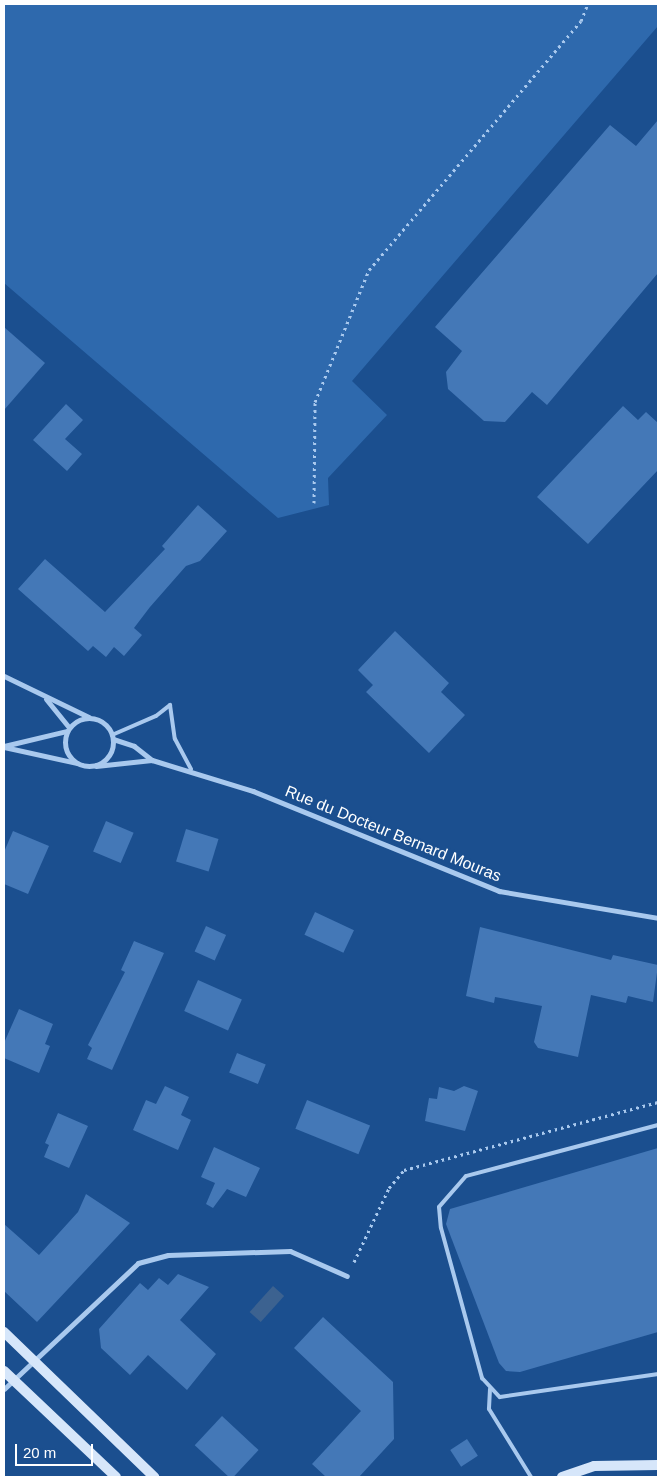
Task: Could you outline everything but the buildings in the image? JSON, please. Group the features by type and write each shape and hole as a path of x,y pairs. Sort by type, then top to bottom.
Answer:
{"main road":[{"path":"4,1332 154,1477"},
{"path":"4,1371 116,1477"},
{"path":"562,1477 594,1466 658,1465"}],"street":[{"path":"4,676 46,699 68,729 66,750 77,763"},
{"path":"4,746 93,766 107,758 112,737 103,722 89,718 57,699 46,699"},
{"path":"4,746 68,729 89,718"},
{"name":"Rue du Docteur Bernard Mouras","path":"112,737 134,746 152,760"},
{"name":"Rue du Docteur Bernard Mouras","path":"93,766 115,767 152,760 191,769 499,891 658,918"},
{"path":"4,1389 15,1382 36,1363 138,1263 168,1255 290,1251 347,1276"}],"lane":[{"path":"112,737 156,716 170,704 175,739 191,769"},
{"path":"658,1125 466,1176 448,1192 440,1207 441,1228 482,1378 490,1389 513,1399 581,1383 658,1374"},
{"path":"490,1389 489,1409 530,1477"}],"path":[{"path":"314,503 315,402 369,270 581,21 588,4"}],"shaded area":[{"path":"4,4 658,4 658,26 352,381 387,415 328,478 329,505 278,518 4,283"},
{"path":"273,1286 284,1296 261,1322 250,1312"}]}
